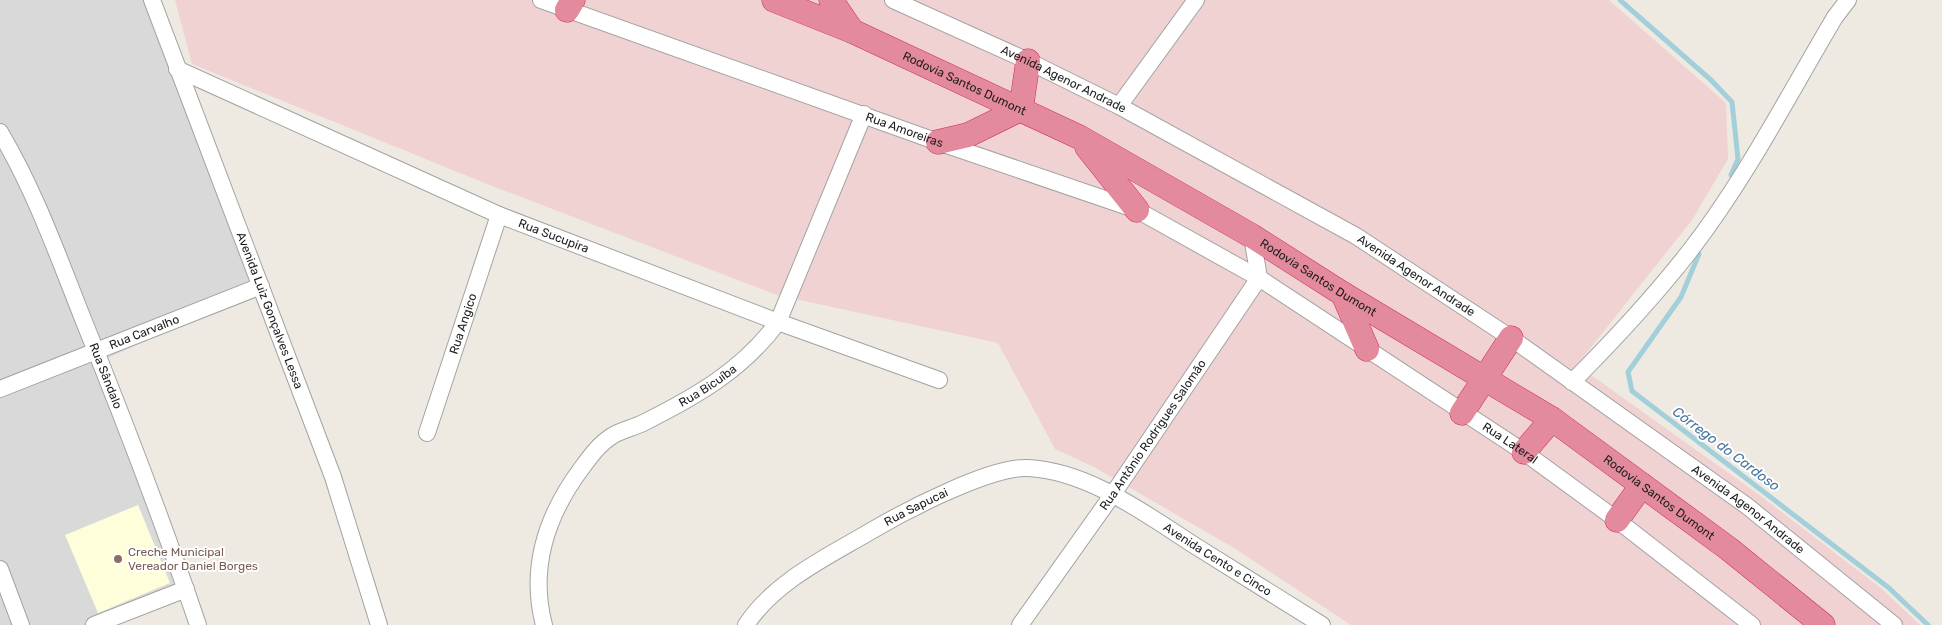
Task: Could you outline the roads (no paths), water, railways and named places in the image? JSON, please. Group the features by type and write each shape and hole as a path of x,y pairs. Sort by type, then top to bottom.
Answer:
{"highway":[{"name":"Rodovia Santos Dumont","path":"774,0 852,31 1021,109 1079,138 1252,236 1343,294 1552,419 1729,549 1823,625"},
{"path":"831,0 852,31"},
{"path":"938,142 968,135 1021,109 1028,61"},
{"path":"1079,138 1137,210"},
{"path":"1343,294 1366,349"},
{"path":"1462,413 1483,378 1511,338"},
{"path":"1524,452 1552,419"},
{"path":"1617,520 1642,485"}],"street":[{"name":"Avenida Luiz Gonçalves Lessa","path":"152,0 333,477 379,625"},
{"name":"Rua Amoreiras","path":"541,0 570,5 938,142 1137,210 1259,278"},
{"name":"Avenida Agenor Andrade","path":"893,0 1028,61 1119,106 1356,236 1511,338 1747,506 1894,625"},
{"path":"1119,106 1196,0"},
{"path":"1572,382 1620,332 1689,252 1751,159 1835,17 1848,0"},
{"name":"Rua Sucupira","path":"177,69 499,215 778,322 939,380"},
{"name":"Rua Bicuíba","path":"544,625 538,597 541,551 558,503 584,464 612,436 648,421 714,384 755,351 778,322 864,114"},
{"name":"Rua Sândalo","path":"0,132 20,166 97,353 198,625"},
{"name":"Rua Angico","path":"427,433 499,215"},
{"path":"1252,236 1259,278"},
{"name":"Rua Lateral","path":"1259,278 1524,452 1617,520 1752,625"},
{"name":"Rua Antônio Rodrigues Salomão","path":"1022,624 1113,494 1259,278"},
{"name":"Rua Carvalho","path":"0,389 97,353 261,286"},
{"name":"Rua Sapucai","path":"746,625 766,600 802,573 893,518 990,474 1028,468 1064,475 1113,494"},
{"name":"Avenida Cento e Cinco","path":"1113,494 1322,625"},
{"path":"0,569 21,625"},
{"path":"99,624 186,589"}],"waterway":[{"name":"Córrego do Cardoso","path":"1620,0 1711,80 1732,102 1738,159 1731,175"},
{"name":"Córrego do Cardoso","path":"1699,254 1681,297 1628,372 1632,391 1889,588 1928,625"}],"place":[{"name":"Creche Municipal Vereador Daniel Borges","path":"118,559"}]}
